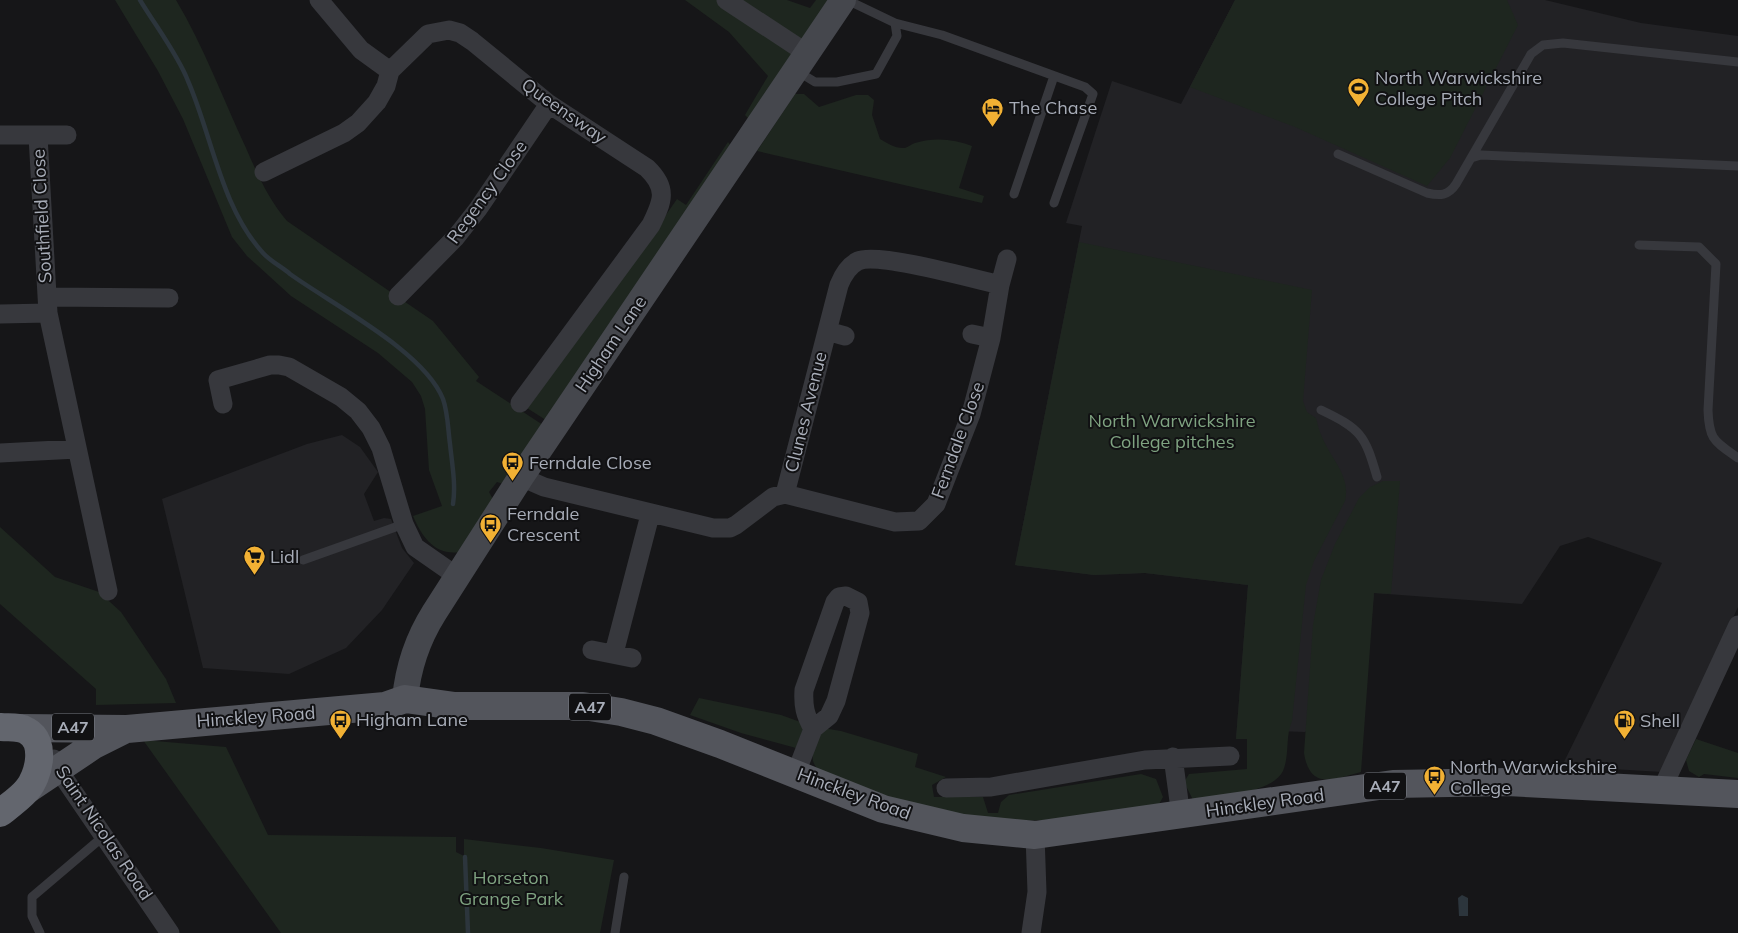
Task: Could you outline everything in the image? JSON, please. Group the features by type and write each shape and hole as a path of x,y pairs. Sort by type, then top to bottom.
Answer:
{"highway":[{"name":"A47","path":"0,813 27,790 36,773 39,760 17,730"}],"main road":[{"name":"Hinckley Road","path":"127,729 385,706 405,699 455,706 583,706 621,712 656,721 796,773 883,809 963,828 1035,835 1181,816 1393,784 1507,782 1738,794"},
{"name":"A47","path":"17,730 127,729"},
{"name":"A47","path":"27,790 94,745 127,729"}],"street":[{"path":"319,0 361,50 390,71"},
{"path":"726,0 802,62"},
{"name":"Higham Lane","path":"405,699 410,669 423,630 521,477 843,0"},
{"name":"Queensway","path":"264,172 344,133 358,123 377,102 386,86 390,71 428,34 449,30 460,33 472,41 549,104 647,168 656,177 660,186 661,200 651,225 520,402"},
{"name":"Regency Close","path":"398,296 456,237 478,209 549,104"},
{"path":"0,135 67,135"},
{"name":"Southfield Close","path":"38,136 47,305 108,591"},
{"name":"Clunes Avenue","path":"786,494 827,331 843,276 858,261 880,259 1000,285"},
{"name":"Ferndale Close","path":"786,494 896,522 919,521 936,504 971,414 991,338 1000,285 1007,259"},
{"name":"Southfield Close","path":"47,305 168,298"},
{"path":"0,314 47,305"},
{"name":"Clunes Avenue","path":"827,331 845,336"},
{"path":"972,334 991,338"},
{"path":"223,404 218,380 270,365 289,367 341,397 358,411 378,441 404,524 415,546 458,577"},
{"path":"0,453 77,449"},
{"path":"521,477 544,487 650,515 713,528 730,528 773,497 786,494"},
{"path":"614,653 650,515"},
{"path":"796,773 814,729 829,716 836,701 860,613 858,602 846,596 839,597 835,602 804,690 803,703 805,715 814,729"},
{"path":"1662,790 1738,625"},
{"path":"592,650 632,658"},
{"name":"Saint Nicolas Road","path":"17,730 48,751 64,778 105,835 170,933"},
{"path":"946,788 991,787 1145,760 1173,757 1230,756"},
{"path":"1173,757 1181,816"},
{"path":"1031,933 1037,892 1035,835"}],"lane":[{"path":"847,0 895,23 942,35 1085,87 1092,94 1054,203"},
{"path":"802,62 815,82 837,82 876,74 897,36 895,23"},
{"path":"1338,154 1427,193 1438,195 1452,190 1531,54 1543,45 1563,43 1738,62"},
{"path":"1014,194 1054,76"},
{"path":"1471,158 1480,155 1738,166"},
{"path":"1639,245 1699,247 1716,264 1708,410 1709,432 1722,446 1738,458"},
{"path":"1322,410 1349,423 1362,436 1377,477"},
{"path":"303,560 404,524"},
{"path":"40,933 32,916 32,897 105,835"},
{"path":"615,933 624,878"}],"shaded area":[{"path":"1235,0 1545,0 1641,23 1738,36 1738,607 1662,772 1562,766 1662,563 1588,537 1560,546 1522,604 1374,593 1365,691 1305,732 1253,730 1236,739 1248,585 1145,573 1094,575 1015,565 1082,226 1066,223 1112,81 1181,104"},
{"path":"342,435 360,447 378,472 364,494 374,521 384,518 391,519 402,548 414,563 382,610 346,648 289,674 203,668 162,499 307,444"},
{"path":"1462,895 1468,898 1468,916 1459,916 1458,898"}],"green space":[{"path":"115,0 176,0 204,55 259,177 269,196 287,221 433,321 479,377 476,381 546,427 507,485 497,482 489,492 495,503 460,552 443,551 437,548 425,538 413,516 442,506 429,470 425,409 421,396 412,382 378,353 291,296 247,256 232,237 183,119 158,71"},
{"path":"685,0 787,0 810,8 816,0 829,0 751,121 745,115 768,76 729,32"},
{"name":"North Warwickshire College Pitch","path":"1235,0 1507,0 1518,25 1450,158 1427,186 1295,127 1190,87"},
{"path":"795,94 804,94 819,107 856,95 868,95 874,100 872,115 880,139 895,147 905,148 922,141 937,139 951,140 972,146 959,188 984,196 982,203 757,151"},
{"path":"728,142 733,148 549,422 527,408 605,303 677,199 686,205"},
{"name":"North Warwickshire College pitches","path":"1079,242 1312,290 1303,401 1307,412 1316,418 1322,437 1343,476 1346,492 1345,501 1314,561 1306,585 1292,721 1285,765 1277,779 1268,785 1242,793 1193,800 1184,782 1189,774 1247,769 1247,739 1236,739 1248,585 1145,573 1094,575 1015,565"},
{"path":"1383,481 1400,481 1391,594 1374,593 1361,772 1333,779 1318,778 1307,765 1304,753 1313,625 1321,580 1335,544 1359,498 1370,487"},
{"path":"0,527 55,577 99,592 121,612 166,679 176,703 96,705 96,689 0,604"},
{"path":"699,698 781,715 803,723 803,730 796,748 741,733 690,715"},
{"path":"823,728 841,731 918,754 915,767 946,777 932,785 934,797 983,797 988,813 998,813 1001,802 1009,795 1141,774 1156,779 1163,797 1157,808 1083,817 1009,821 986,820 964,816 886,796 825,773 816,767 813,758 814,748"},
{"path":"1696,739 1738,753 1738,778 1704,774 1699,777 1689,771 1686,760"},
{"name":"Horseton Grange Park","path":"143,740 226,747 268,835 456,837 456,852 464,856 464,839 541,848 614,860 600,933 281,933"}],"waterway":[{"path":"140,0 184,71 227,193 249,235 269,259 376,330 398,347 433,381 443,399 447,416 454,482 453,504"},
{"path":"465,857 468,933"}],"place":[{"name":"North Warwickshire College Pitch","path":"1359,107"},
{"name":"The Chase","path":"993,127"},
{"name":"Ferndale Close","path":"513,482"},
{"name":"Ferndale Crescent","path":"491,543"},
{"name":"Lidl","path":"254,576"},
{"name":"Higham Lane","path":"340,739"},
{"name":"Shell","path":"1624,740"},
{"name":"North Warwickshire College","path":"1434,796"}]}
